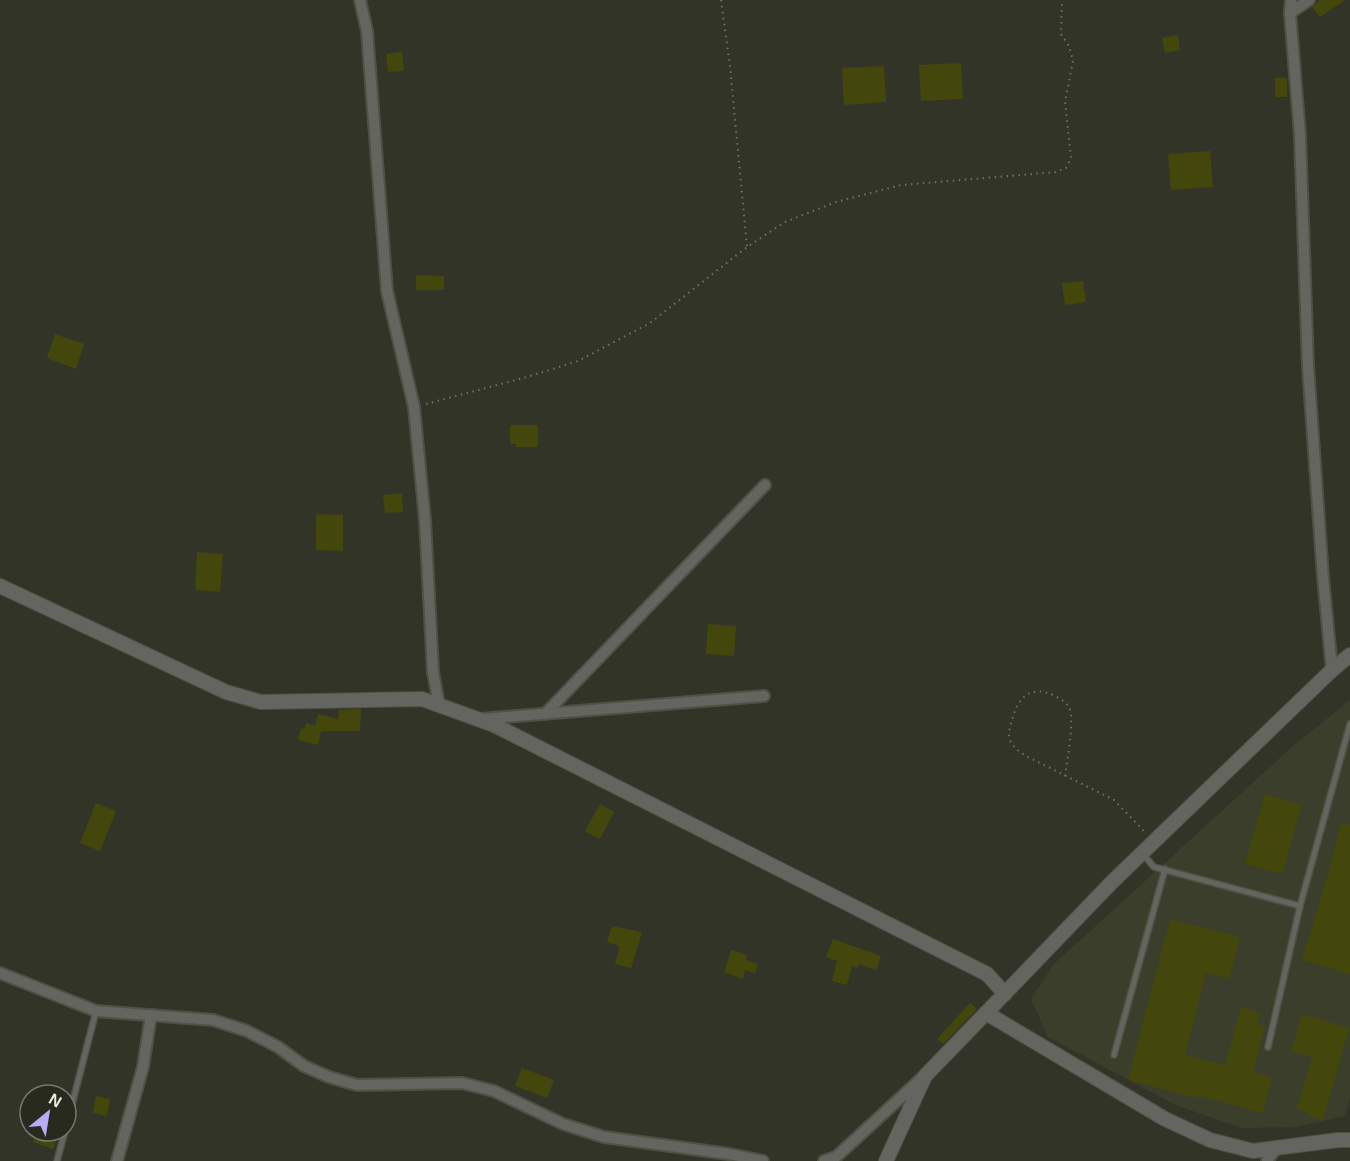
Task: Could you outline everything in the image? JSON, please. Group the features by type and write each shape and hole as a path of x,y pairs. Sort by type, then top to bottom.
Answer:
{"street":[{"path":"360,0 367,32 387,291 414,407 424,519 433,672 439,705"},
{"path":"1291,0 1290,13 1300,135 1308,366 1332,670"},
{"path":"1290,13 1309,0"},
{"path":"545,714 765,485"},
{"path":"0,586 225,692 261,702 422,699 494,725 987,975 1005,994"},
{"path":"824,1161 836,1157 925,1076 1142,853 1350,655"},
{"path":"477,719 764,696"},
{"path":"0,973 96,1011 213,1020 247,1031 278,1047 304,1066 329,1077 357,1085 462,1083 494,1091 563,1124 604,1137 729,1154 763,1161"},
{"path":"986,1013 1165,1119 1210,1140 1253,1151 1350,1140"},
{"path":"117,1161 143,1066 151,1015"},
{"path":"886,1161 925,1076"},
{"path":"1267,1161 1277,1147"}],"lane":[{"path":"1268,1047 1300,906 1350,724"},
{"path":"1142,853 1154,867 1300,906"},
{"path":"1114,1054 1165,869"},
{"path":"78,1083 96,1011"},
{"path":"57,1161 62,1143"}],"path":[{"path":"720,0 730,66 747,247"},
{"path":"414,407 578,361 650,323 747,247 785,222 836,202 901,185 1056,172 1066,168 1071,158 1065,102 1073,61 1069,46 1061,34 1062,0"},
{"path":"1065,776 1071,718 1068,706 1056,696 1043,691 1030,693 1021,698 1008,731 1009,740 1015,748 1065,776 1114,800 1153,843"}],"shaded area":[{"path":"1350,700 1350,1098 1345,1116 1297,1127 1241,1128 1176,1105 1048,1037 1031,999 1054,964 1293,746"}],"building":[{"path":"1320,0 1345,0 1320,17 1312,7"},
{"path":"1178,35 1180,50 1165,53 1162,38"},
{"path":"402,52 404,71 388,72 386,54"},
{"path":"961,63 963,99 921,101 919,65"},
{"path":"884,66 886,102 844,105 842,68"},
{"path":"1275,78 1287,78 1287,97 1275,97"},
{"path":"1210,151 1213,187 1171,190 1168,154"},
{"path":"416,275 444,276 444,290 416,290"},
{"path":"1083,281 1086,302 1065,305 1062,283"},
{"path":"55,334 84,344 76,369 47,358"},
{"path":"510,425 538,425 538,447 516,447 516,444 510,444"},
{"path":"402,493 403,512 385,513 383,495"},
{"path":"316,514 343,515 343,551 316,550"},
{"path":"197,552 223,554 220,592 195,590"},
{"path":"708,624 736,626 734,656 706,654"},
{"path":"361,709 360,731 321,731 318,745 298,740 301,728 304,729 306,723 315,726 318,714 338,719 339,710"},
{"path":"1265,794 1302,805 1282,874 1245,864"},
{"path":"96,803 116,811 100,851 80,843"},
{"path":"600,804 614,812 600,839 585,831"},
{"path":"1341,823 1350,825 1350,974 1302,960"},
{"path":"1170,919 1240,937 1229,979 1206,973 1185,1055 1225,1065 1241,1007 1260,1013 1257,1024 1265,1026 1253,1072 1272,1077 1263,1113 1197,1095 1197,1098 1128,1080"},
{"path":"612,926 642,932 631,968 615,964 620,946 607,942"},
{"path":"833,939 881,956 876,970 859,964 857,968 852,966 847,985 832,981 837,961 826,957"},
{"path":"731,950 747,955 746,960 758,964 755,974 745,970 743,979 724,972"},
{"path":"970,1003 977,1009 943,1044 937,1039"},
{"path":"1302,1014 1349,1028 1323,1120 1308,1116 1309,1113 1297,1109 1312,1057 1291,1051"},
{"path":"522,1068 554,1080 547,1098 515,1086"},
{"path":"96,1096 110,1099 107,1116 93,1113"},
{"path":"36,1143 55,1143 53,1149"}]}
